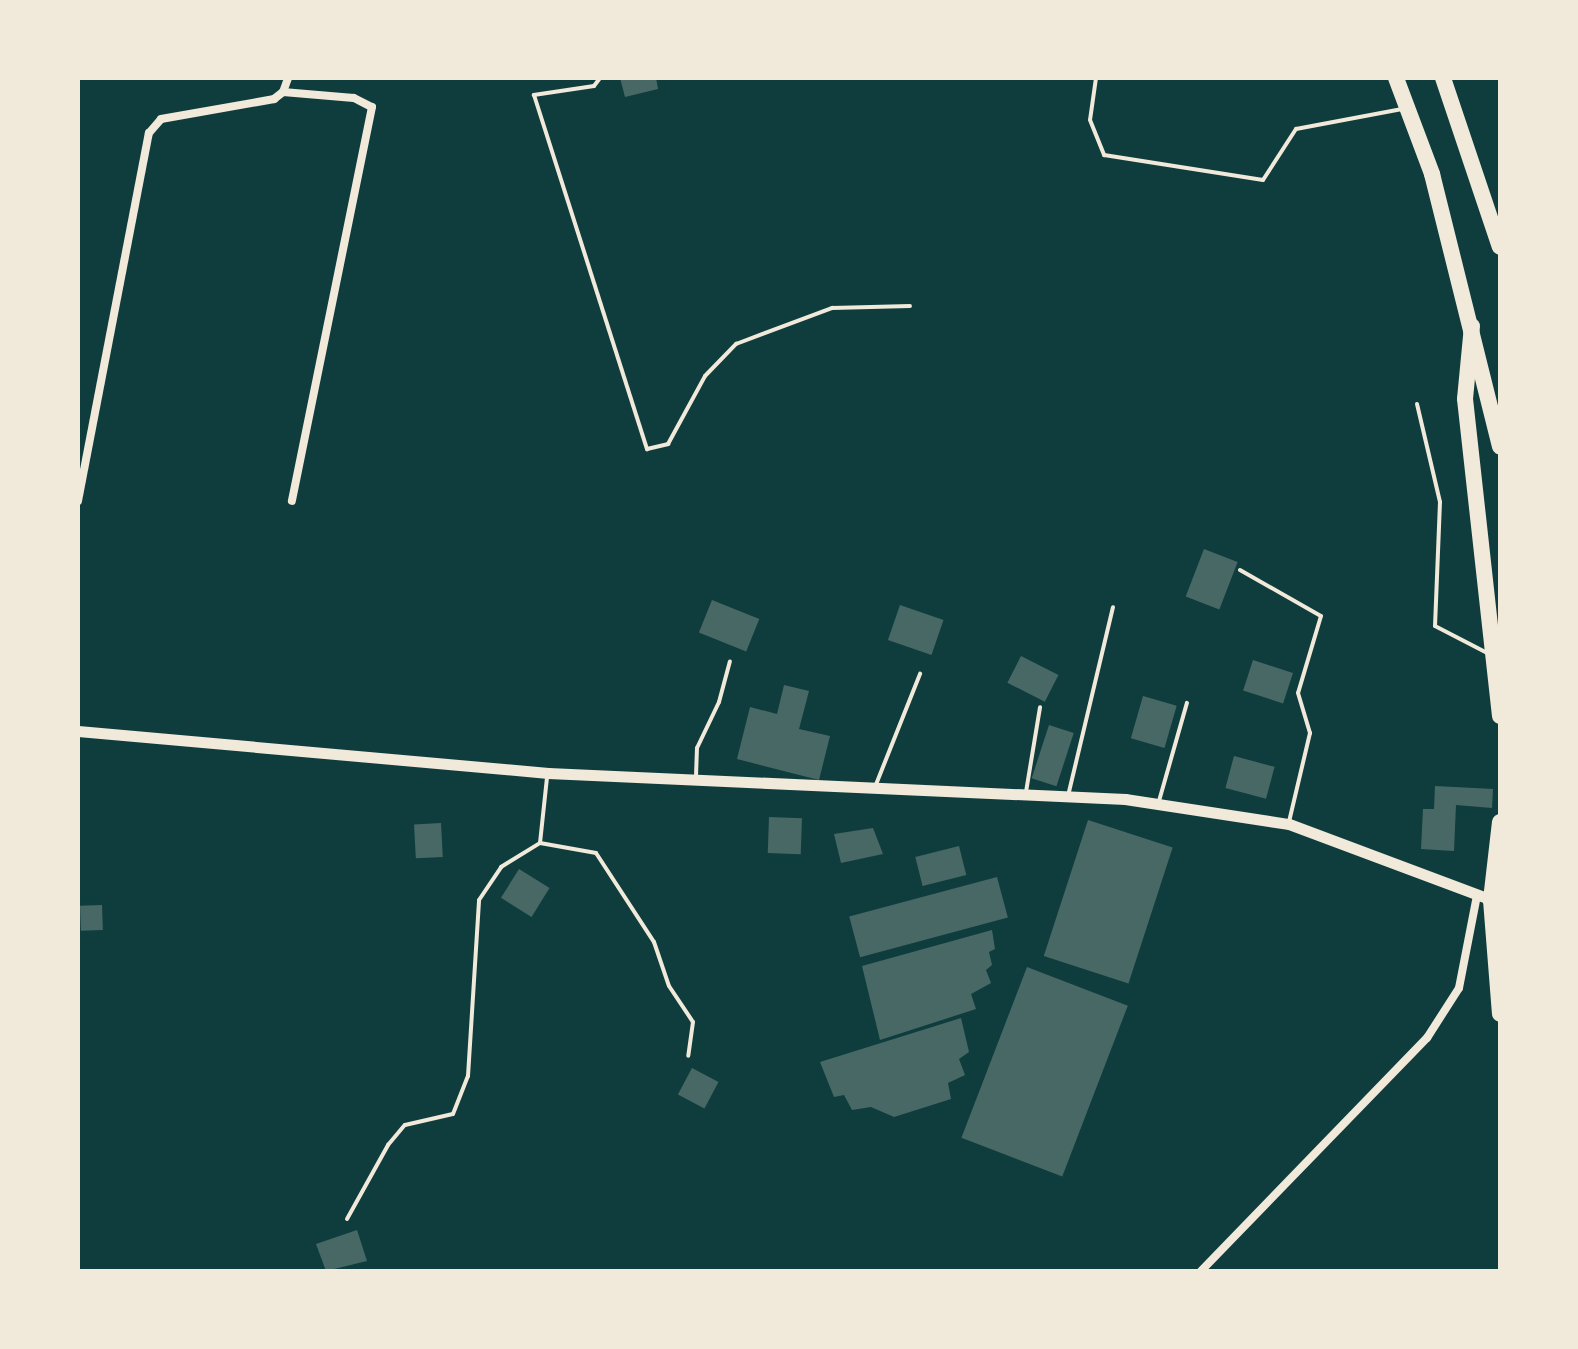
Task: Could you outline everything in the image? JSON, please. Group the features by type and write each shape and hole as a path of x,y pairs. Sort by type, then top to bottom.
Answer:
{"highway":[{"path":"1396,78 1432,174 1500,447"},
{"path":"1443,78 1500,247"},
{"path":"1472,326 1465,399 1500,716"},
{"path":"1500,822 1489,899 1500,1014"}],"street":[{"path":"78,501 149,133 161,119 274,99 283,92 288,78"},
{"path":"283,92 341,96 372,107 292,501"},
{"path":"78,731 548,773 1067,796 1158,804 1289,824 1489,899 1459,988 1427,1038 1201,1271"}],"lane":[{"path":"600,78 594,86 534,95 647,449 668,444 705,376 736,344 832,308 910,306"},
{"path":"1096,78 1090,120 1104,155 1263,180 1296,129 1407,108"},
{"path":"1417,404 1440,502 1435,626 1491,655"},
{"path":"1240,570 1321,616 1298,693 1310,733 1289,824"},
{"path":"1067,796 1113,607"},
{"path":"696,780 697,748 719,702 730,661"},
{"path":"875,788 920,674"},
{"path":"1158,804 1187,703"},
{"path":"1026,795 1040,707"},
{"path":"540,843 548,773"},
{"path":"347,1219 388,1145 405,1125 453,1114 468,1076 479,900 501,867 540,843 596,853 654,942 669,986 693,1022 688,1056"}],"building":[{"path":"620,78 656,78 658,89 625,97"},
{"path":"1204,549 1238,562 1219,610 1186,597"},
{"path":"712,600 759,619 746,652 699,632"},
{"path":"900,605 943,620 931,655 888,640"},
{"path":"1021,656 1058,675 1045,702 1007,683"},
{"path":"1253,660 1293,673 1283,703 1243,690"},
{"path":"784,685 809,691 799,729 830,736 819,780 737,759 750,707 777,714"},
{"path":"1143,696 1177,706 1165,748 1131,738"},
{"path":"1049,725 1074,733 1056,786 1032,778"},
{"path":"1234,756 1275,767 1266,799 1225,788"},
{"path":"1435,786 1493,789 1492,808 1456,805 1454,851 1421,849 1423,809 1434,809"},
{"path":"769,817 802,818 801,854 768,853"},
{"path":"1088,820 1173,848 1128,984 1044,956"},
{"path":"441,823 443,857 416,858 414,824"},
{"path":"873,828 883,854 841,863 834,834"},
{"path":"959,846 966,875 923,886 915,857"},
{"path":"519,869 550,888 532,917 501,898"},
{"path":"997,877 1008,918 860,957 849,917"},
{"path":"102,905 103,930 81,931 80,906"},
{"path":"992,930 995,949 989,952 992,965 986,970 991,983 971,994 976,1009 880,1040 862,966"},
{"path":"1027,967 1128,1006 1062,1177 961,1138"},
{"path":"961,1018 969,1052 959,1059 965,1075 948,1083 951,1099 894,1117 871,1107 852,1110 844,1095 834,1097 820,1062"},
{"path":"692,1068 718,1082 704,1109 678,1094"},
{"path":"357,1230 367,1261 326,1271 316,1244"}]}
